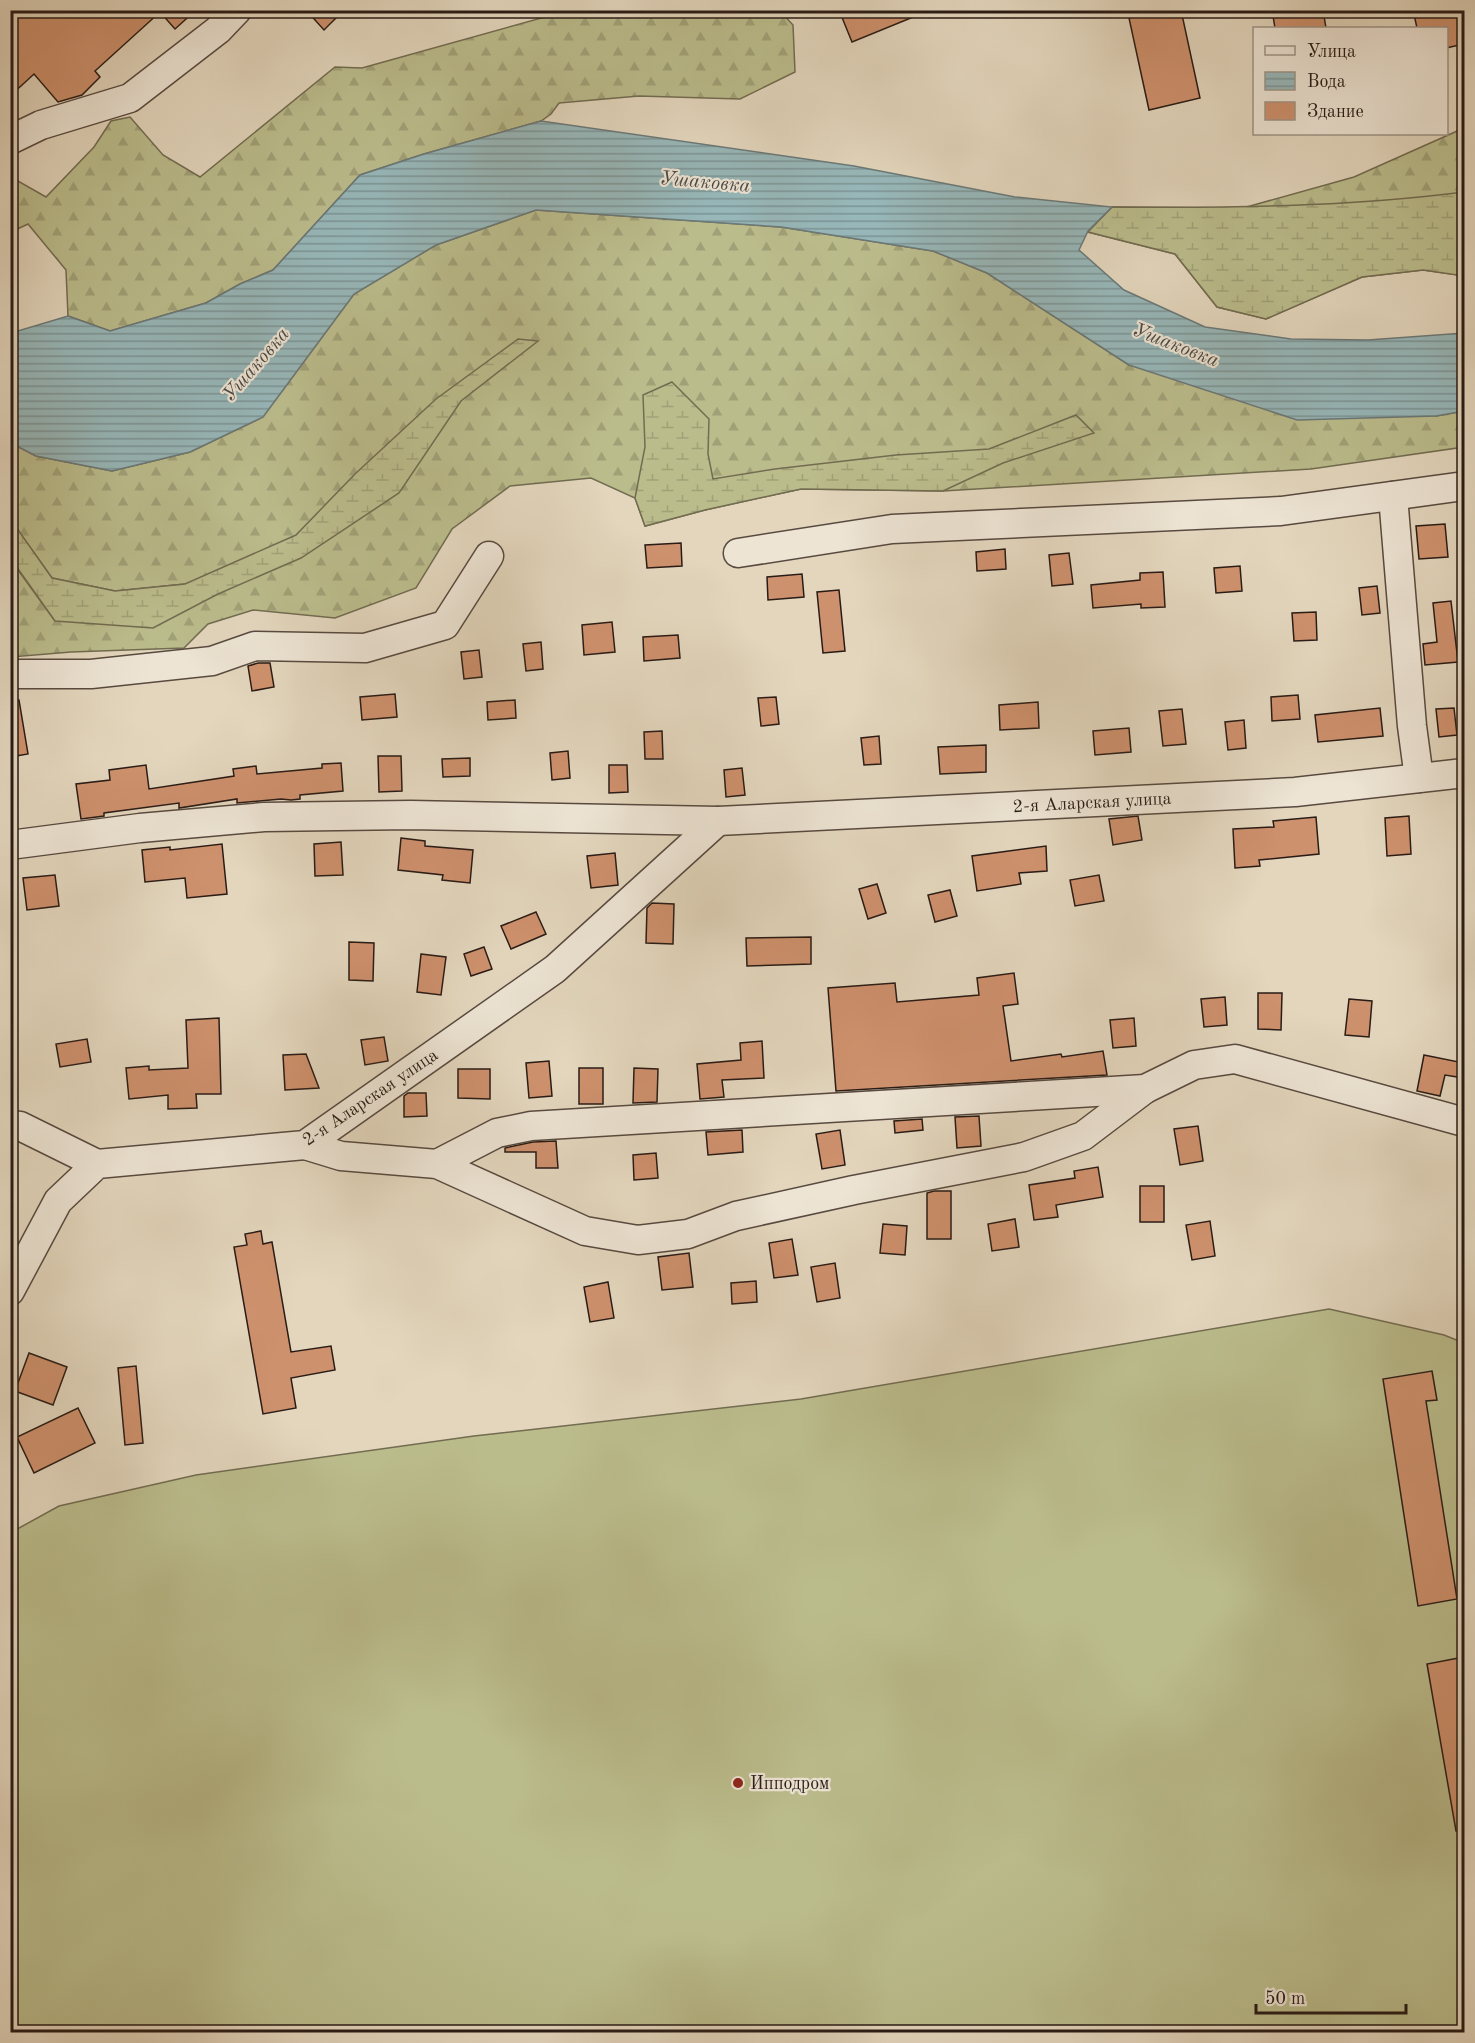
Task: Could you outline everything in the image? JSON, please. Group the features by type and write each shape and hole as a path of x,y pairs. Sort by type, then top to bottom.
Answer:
{"street":[{"path":"10,140 41,125 130,98 218,30 237,10"},
{"path":"738,553 892,529 1281,511 1464,486"},
{"path":"1393,496 1411,715 1419,778"},
{"path":"10,674 91,674 201,662 255,646 365,648 445,625 489,556"},
{"name":"2-я Аларская улица","path":"10,845 140,828 264,817 411,814 718,821 1295,792 1464,773"},
{"name":"2-я Аларская улица","path":"97,1164 305,1145 555,969 718,821"},
{"path":"305,1145 341,1156 437,1164 585,1231 638,1240 688,1234 736,1216 1024,1157 1083,1136 1145,1089 1194,1065 1235,1059 1464,1122"},
{"path":"437,1164 497,1133 531,1126 1145,1089"},
{"path":"10,1125 20,1126 97,1164 58,1201 10,1292"}],"green space":[{"path":"599,11 780,11 793,25 795,72 740,99 639,96 559,103 551,114 541,121 424,154 360,175 273,270 240,284 206,303 110,331 68,316 66,270 28,224 11,232 11,177 46,197 94,147 111,121 130,117 163,155 200,177 335,67 362,68 552,15"},
{"path":"1464,128 1464,276 1423,270 1362,277 1266,319 1217,307 1175,254 1088,232 1112,207 1243,208 1354,177"},
{"path":"1464,192 1464,276 1423,270 1362,277 1266,319 1217,307 1175,254 1088,232 1112,207 1288,206 1376,201"},
{"path":"536,210 781,227 933,251 987,273 1129,365 1436,416 1464,411 1464,447 1311,469 943,491 801,489 645,526 635,498 591,478 510,486 452,529 416,588 335,618 253,610 208,624 184,648 71,652 11,657 10,559 55,621 185,584 115,591 52,578 11,523 11,443 36,456 112,471 190,452 263,417 354,294 436,245"},
{"path":"518,339 538,341 461,401 399,493 301,558 218,594 153,628 55,621 11,559 11,532 16,527 52,578 115,591 185,584 296,535 355,474 436,399"},
{"path":"672,382 709,419 708,454 713,479 775,469 896,455 989,449 1076,415 1094,433 1003,463 943,491 801,489 645,526 635,498 645,447 643,395"},
{"name":"Ипподром","path":"1329,1309 1444,1335 1464,1343 1464,2032 11,2032 10,1533 59,1506 196,1475 474,1436 801,1399"}],"water":[{"name":"Ушаковка","path":"541,121 854,166 1015,197 1112,207 1088,231 1079,250 1124,290 1205,327 1291,339 1368,340 1464,333 1464,411 1436,416 1297,420 1129,365 987,273 933,251 781,227 536,210 436,245 354,294 263,417 190,452 112,471 36,456 11,443 11,333 68,316 110,331 206,303 240,284 273,270 360,175 424,154"}],"building":[{"path":"22,10 196,10 175,29 160,12 95,71 100,77 82,95 58,102 34,74 10,96 10,21"},
{"path":"306,10 344,10 324,30"},
{"path":"839,10 928,10 928,11 852,42"},
{"path":"1160,10 1181,10 1200,98 1149,110 1129,18"},
{"path":"1272,10 1323,10 1326,27 1275,27"},
{"path":"1413,10 1464,10 1464,44 1448,48 1448,27 1417,27"},
{"path":"1445,524 1448,557 1419,559 1416,526"},
{"path":"681,543 682,566 647,568 645,545"},
{"path":"1005,549 1006,569 977,571 976,552"},
{"path":"1069,553 1073,584 1052,586 1049,555"},
{"path":"1240,566 1242,591 1216,593 1214,568"},
{"path":"1163,572 1165,607 1141,608 1141,604 1093,608 1091,585 1140,580 1140,573"},
{"path":"802,574 804,597 768,600 767,577"},
{"path":"1377,586 1380,613 1362,615 1359,588"},
{"path":"839,590 845,651 823,653 817,592"},
{"path":"1451,601 1458,662 1425,665 1423,644 1437,642 1433,603"},
{"path":"1316,612 1317,640 1294,641 1292,613"},
{"path":"612,622 615,652 584,655 582,625"},
{"path":"678,635 680,658 644,661 643,637"},
{"path":"541,642 543,669 526,671 523,644"},
{"path":"479,650 482,677 464,679 461,652"},
{"path":"270,663 274,687 252,691 248,666"},
{"path":"395,694 397,717 362,720 360,697"},
{"path":"1298,695 1300,719 1272,721 1271,697"},
{"path":"776,697 779,724 761,726 758,698"},
{"path":"19,700 28,754 10,757 10,701"},
{"path":"515,700 516,718 488,720 487,702"},
{"path":"1038,702 1039,728 1000,730 999,705"},
{"path":"1380,708 1383,736 1318,742 1315,715"},
{"path":"1454,708 1457,735 1439,737 1436,709"},
{"path":"1182,709 1186,744 1163,746 1159,711"},
{"path":"1244,720 1246,748 1228,750 1225,722"},
{"path":"1129,728 1131,752 1095,755 1093,731"},
{"path":"662,731 663,759 645,759 644,732"},
{"path":"879,736 881,764 864,765 861,738"},
{"path":"986,745 986,772 940,774 938,747"},
{"path":"568,751 570,778 552,780 550,753"},
{"path":"378,756 401,756 402,791 379,792"},
{"path":"470,758 470,776 443,777 442,759"},
{"path":"341,763 343,791 300,795 300,799 291,800 237,803 237,799 179,808 179,803 104,813 104,816 81,819 76,784 110,780 109,770 146,765 149,789 234,776 233,769 256,766 257,774 322,768 322,764"},
{"path":"609,765 627,765 628,792 609,793"},
{"path":"742,768 745,795 726,797 724,770"},
{"path":"1138,816 1142,840 1113,845 1109,819"},
{"path":"1409,816 1411,854 1387,856 1385,818"},
{"path":"1316,817 1319,854 1259,860 1260,866 1235,868 1233,829 1274,827 1273,821"},
{"path":"401,838 425,841 425,846 473,850 470,883 442,880 443,875 398,870"},
{"path":"341,842 343,875 315,876 314,844"},
{"path":"222,844 227,894 187,898 185,878 145,882 142,850 170,847 170,850"},
{"path":"1046,846 1047,871 1019,873 1021,884 977,891 972,856"},
{"path":"615,853 618,885 591,888 587,856"},
{"path":"55,875 59,906 27,910 23,878"},
{"path":"1099,875 1104,901 1075,906 1070,880"},
{"path":"877,884 886,913 868,919 859,889"},
{"path":"950,890 957,916 935,922 928,895"},
{"path":"652,903 674,904 673,944 646,943 647,908"},
{"path":"536,912 546,934 511,949 501,926"},
{"path":"811,937 811,964 747,966 746,938"},
{"path":"349,942 374,943 373,981 349,980"},
{"path":"484,947 492,969 471,976 464,954"},
{"path":"421,954 446,957 441,995 417,992"},
{"path":"1014,973 1018,1004 1003,1006 1011,1061 1103,1051 1107,1075 836,1091 828,988 895,983 897,1002 979,995 977,978"},
{"path":"1258,993 1282,993 1281,1030 1258,1029"},
{"path":"1225,997 1227,1025 1204,1027 1201,999"},
{"path":"1349,999 1372,1001 1369,1037 1345,1035"},
{"path":"219,1018 221,1094 196,1094 197,1108 168,1109 168,1095 129,1099 126,1068 149,1066 149,1070 188,1068 186,1020"},
{"path":"1134,1018 1136,1046 1113,1048 1110,1020"},
{"path":"384,1037 388,1061 365,1065 361,1040"},
{"path":"87,1039 91,1062 60,1067 56,1044"},
{"path":"762,1041 764,1078 722,1080 724,1097 700,1099 697,1064 741,1060 740,1043"},
{"path":"306,1054 319,1088 285,1090 283,1055"},
{"path":"1424,1055 1464,1063 1464,1078 1445,1075 1440,1096 1417,1091"},
{"path":"549,1061 552,1096 529,1098 526,1063"},
{"path":"579,1068 603,1068 603,1104 579,1104"},
{"path":"634,1068 658,1069 657,1102 633,1103"},
{"path":"458,1069 490,1069 490,1099 458,1098"},
{"path":"408,1093 426,1093 427,1116 404,1117 404,1096"},
{"path":"979,1116 981,1146 957,1148 955,1117"},
{"path":"922,1119 923,1130 895,1133 894,1121"},
{"path":"1198,1126 1203,1161 1180,1165 1174,1129"},
{"path":"742,1130 743,1152 708,1155 706,1132"},
{"path":"840,1130 845,1165 822,1169 816,1134"},
{"path":"556,1141 558,1168 536,1168 536,1152 505,1152 505,1148 533,1142"},
{"path":"656,1153 658,1178 634,1180 633,1155"},
{"path":"1098,1167 1103,1197 1056,1205 1058,1217 1034,1220 1029,1185 1075,1178 1074,1171"},
{"path":"1140,1186 1164,1186 1164,1222 1140,1222"},
{"path":"951,1191 951,1239 927,1239 927,1193"},
{"path":"1015,1219 1019,1247 992,1251 988,1224"},
{"path":"1210,1221 1215,1256 1192,1260 1186,1225"},
{"path":"883,1224 907,1226 905,1255 880,1253"},
{"path":"261,1231 263,1244 272,1242 291,1352 331,1346 335,1370 291,1378 296,1408 263,1414 234,1247 247,1245 245,1234"},
{"path":"792,1239 798,1275 774,1278 769,1243"},
{"path":"689,1253 693,1287 662,1290 658,1257"},
{"path":"835,1263 840,1298 817,1302 811,1267"},
{"path":"756,1281 757,1302 732,1304 731,1283"},
{"path":"608,1282 614,1318 590,1322 584,1287"},
{"path":"29,1353 67,1367 53,1405 15,1391"},
{"path":"136,1366 143,1443 125,1445 118,1368"},
{"path":"1432,1371 1437,1400 1426,1401 1457,1599 1418,1606 1383,1379"},
{"path":"78,1408 95,1443 34,1473 17,1437"},
{"path":"1464,1657 1464,1831 1456,1831 1427,1664"}],"place":[{"name":"Ипподром","path":"738,1783"}]}
